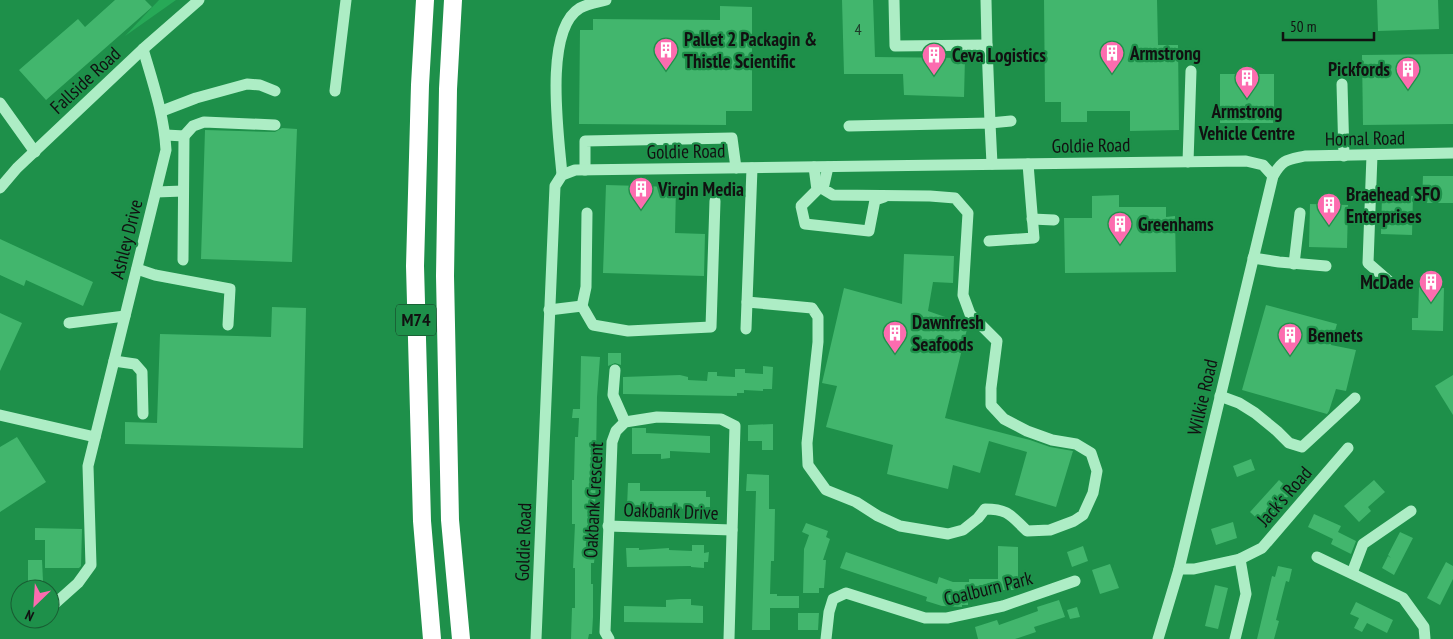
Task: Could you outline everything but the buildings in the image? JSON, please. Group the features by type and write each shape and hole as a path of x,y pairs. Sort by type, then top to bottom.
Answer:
{"highway":[{"name":"M74","path":"425,0 420,85 415,266 422,521 432,639"},
{"name":"M74","path":"453,0 448,89 445,276 450,520 461,639"}],"street":[{"name":"Fallside Road","path":"0,188 17,168 143,49 199,0"},
{"path":"335,92 346,0"},
{"path":"562,175 556,72 560,41 569,19 581,8 606,0"},
{"path":"894,0 895,46 987,45"},
{"path":"986,0 992,164"},
{"name":"Ashley Drive","path":"60,599 78,584 91,565 88,466 166,150 166,135 162,111 143,49"},
{"path":"1188,162 1191,71"},
{"path":"162,111 196,98 247,84 275,91"},
{"path":"1342,84 1344,156"},
{"path":"0,102 35,152"},
{"path":"849,126 990,123 1011,120"},
{"path":"183,260 184,136 193,126 204,122 275,124"},
{"path":"166,135 184,136"},
{"path":"585,170 585,141 732,138 736,168"},
{"name":"Hornal Road","path":"1280,164 1305,156 1453,153"},
{"path":"1372,155 1368,263 1391,283"},
{"name":"Goldie Road","path":"536,639 555,186 562,175 575,170 1246,161 1263,165 1273,176"},
{"path":"989,241 1034,238 1028,164"},
{"name":"Wilkie Road","path":"1158,639 1179,569 1273,176 1280,164"},
{"path":"814,167 816,190 801,206 805,224 869,231 875,200 891,196"},
{"path":"747,302 812,308 818,317 818,342 807,443 808,465 826,490 856,502 878,516 900,526 948,534 962,530 978,518 985,508 1010,513 1027,531 1050,530 1074,521 1083,515 1093,493 1097,471 1092,453 1076,444 1052,440 1027,431 1004,419 991,405 991,388 997,341 970,314 963,295 968,212 955,198 833,196 823,189 828,167"},
{"path":"746,329 752,168"},
{"path":"156,192 184,192"},
{"path":"587,213 586,287 582,306 593,325 628,330 711,327 715,201"},
{"path":"1294,264 1300,213"},
{"path":"1032,219 1054,220"},
{"path":"1253,258 1326,266"},
{"path":"137,269 155,275 230,288 228,325"},
{"path":"549,310 582,306"},
{"path":"69,324 125,316"},
{"path":"114,361 135,364 142,372 143,414"},
{"path":"615,370 613,395 625,422"},
{"path":"1220,396 1239,403 1277,430 1289,443 1302,447 1355,398"},
{"path":"0,415 95,437"},
{"name":"Oakbank Crescent","path":"609,639 605,632 612,442 616,431 625,422 657,417 721,419 735,426 729,639"},
{"name":"Jack's Road","path":"1179,569 1194,570 1240,559 1262,548 1348,448"},
{"path":"1352,573 1363,544 1411,511"},
{"name":"Oakbank Drive","path":"608,526 732,530"},
{"path":"1317,557 1403,598 1424,627 1425,639"},
{"path":"1234,639 1246,594 1240,559"},
{"name":"Coalburn Park","path":"826,639 829,612 833,599 846,593 925,618 947,618 1003,606 1075,581"}],"green space":[{"path":"159,0 176,0 125,36"}],"place":[{"name":"Pallet 2 Packagin & Thistle Scientific","path":"666,71"},
{"name":"Armstrong","path":"1112,74"},
{"name":"Ceva Logistics","path":"934,76"},
{"name":"Pickfords","path":"1408,90"},
{"name":"Armstrong Vehicle Centre","path":"1247,99"},
{"name":"Virgin Media","path":"641,210"},
{"name":"Braehead SFO Enterprises","path":"1329,226"},
{"name":"Greenhams","path":"1120,245"},
{"name":"McDade","path":"1431,303"},
{"name":"Dawnfresh Seafoods","path":"895,354"},
{"name":"Bennets","path":"1290,356"}]}
